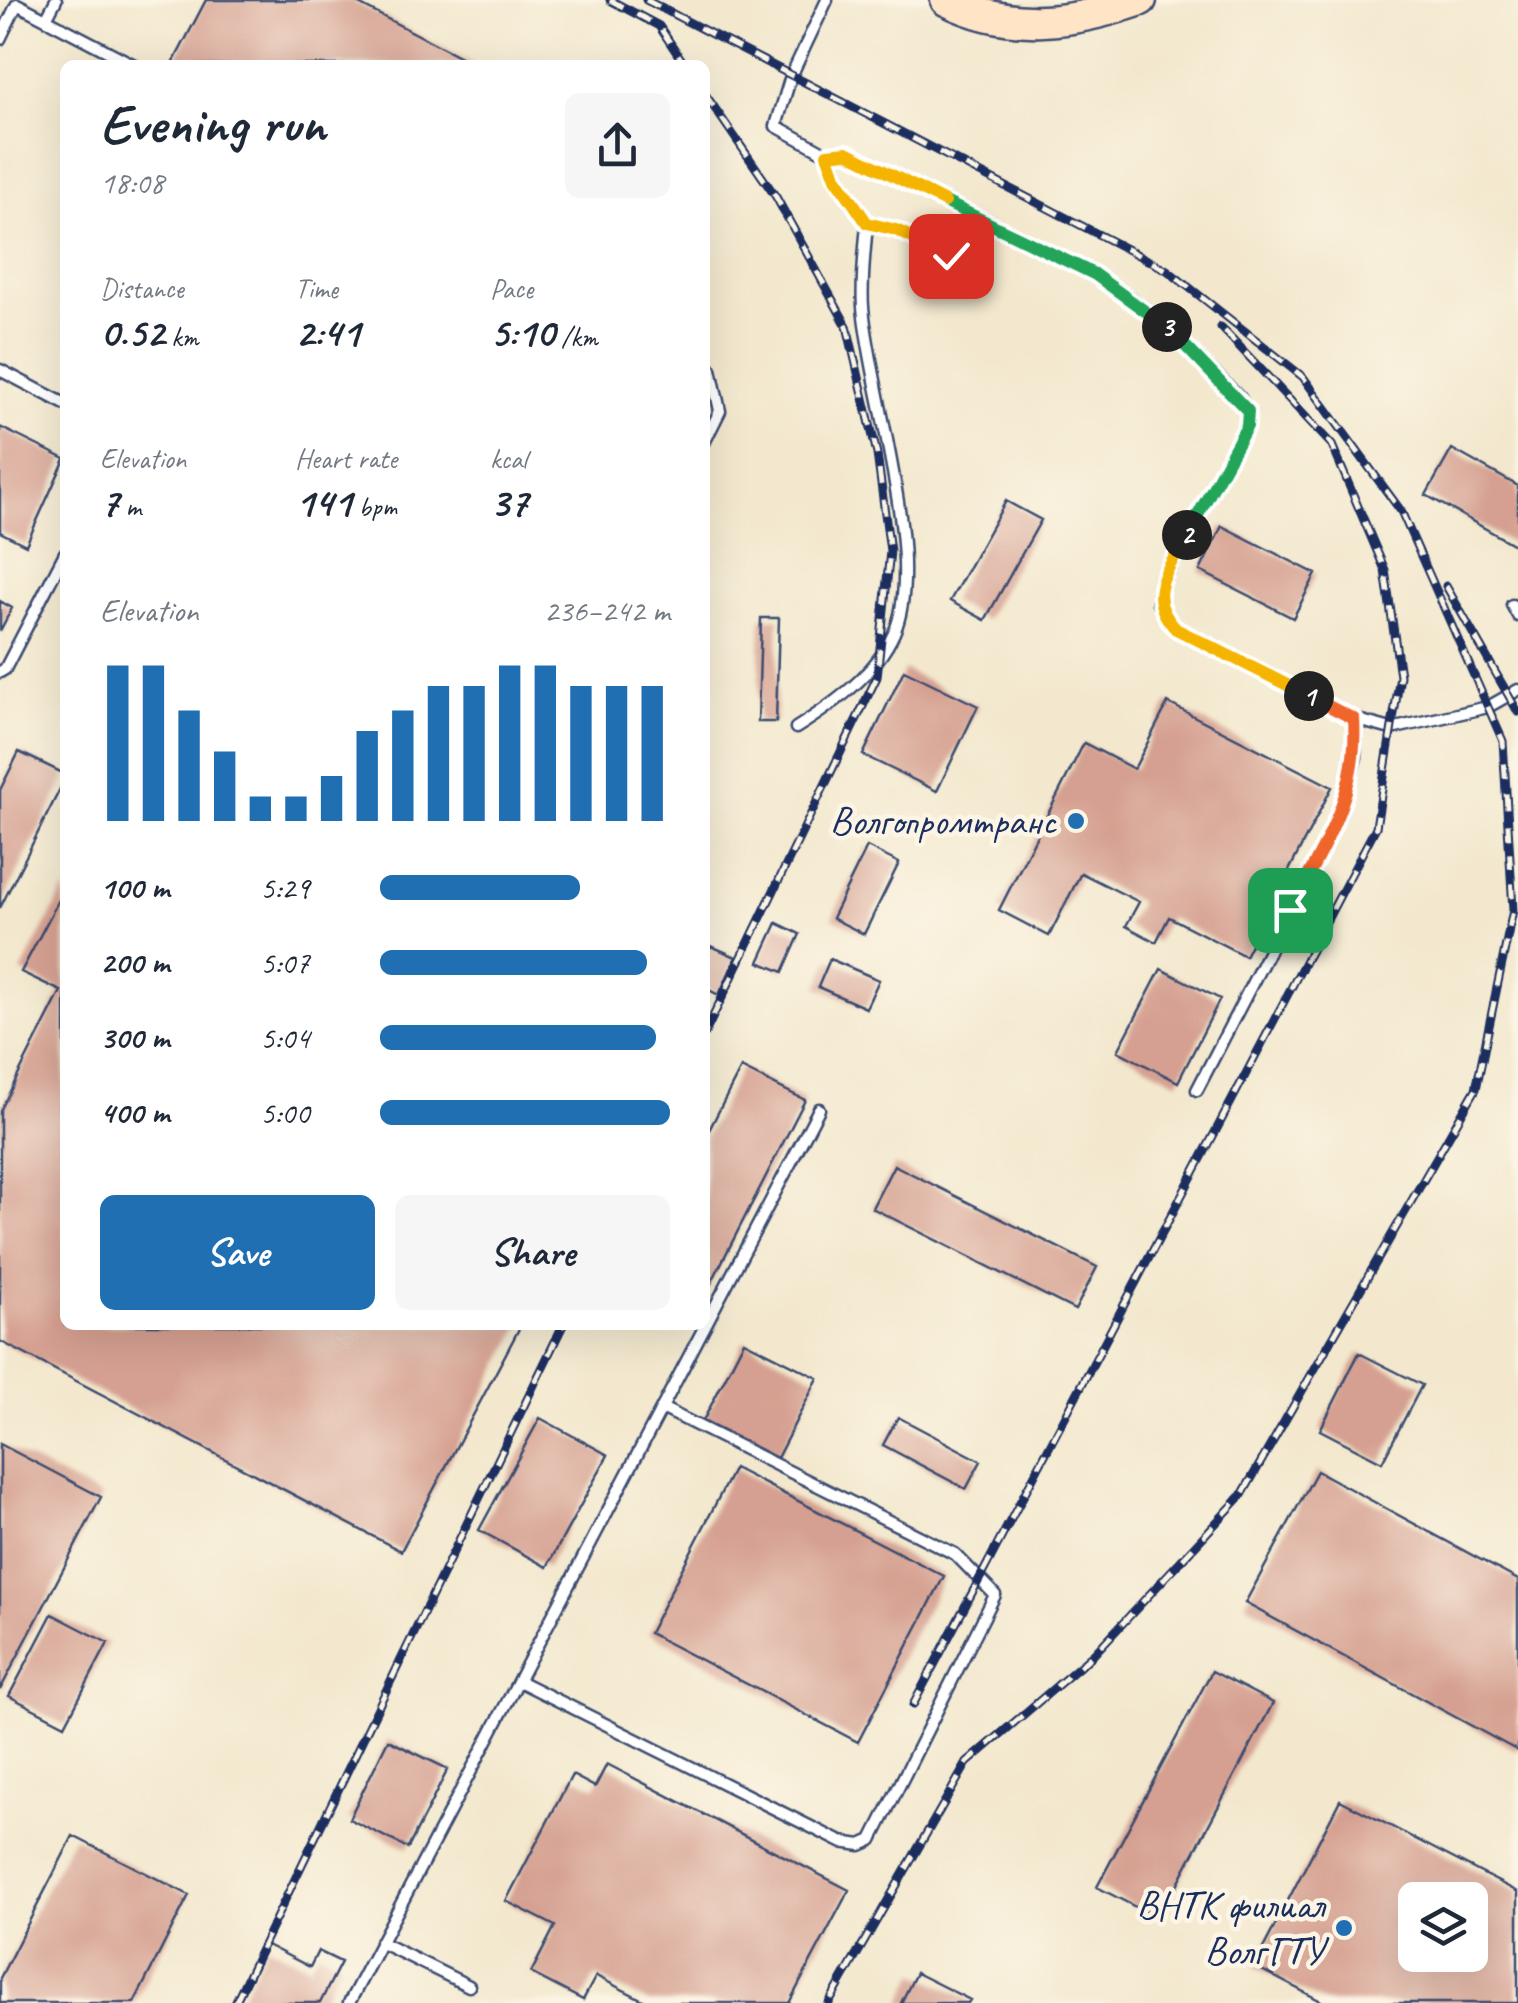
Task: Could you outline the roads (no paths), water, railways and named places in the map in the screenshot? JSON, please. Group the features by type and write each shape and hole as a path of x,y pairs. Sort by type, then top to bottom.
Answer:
{"street":[{"path":"946,0 980,14 1033,24 1096,16 1141,0"}],"lane":[{"path":"46,19 56,0"},
{"path":"827,0 791,76 776,126 827,154 847,152 1094,274 1155,316 1240,398 1248,411 1247,426 1161,585 1158,603 1176,629 1354,719 1391,728 1488,707 1518,690"},
{"path":"0,39 18,4 124,60"},
{"path":"796,728 869,670 893,635 901,612 898,500 863,306 867,223 836,178 827,154"},
{"path":"867,223 896,230 951,256"},
{"path":"710,367 720,411 710,430"},
{"path":"0,370 60,401"},
{"path":"0,672 6,670 60,564"},
{"path":"1512,605 1518,616"},
{"path":"1197,1090 1340,814 1356,757 1354,719"},
{"path":"710,1320 819,1109"},
{"path":"349,2003 705,1330"},
{"path":"519,1681 841,1842 861,1845 872,1840 994,1596 955,1554 664,1409"},
{"path":"380,1942 469,1986"}],"railway":[{"path":"610,0 659,26 682,60"},
{"path":"646,0 1167,270 1303,377 1401,511 1503,741 1513,910 1476,1089 1242,1495 1094,1654 967,1763 829,2003"},
{"path":"710,101 776,197 847,326 877,454 890,551 877,677 710,1023"},
{"path":"913,1705 1376,827 1400,676 1385,570 1332,445 1221,327"},
{"path":"1446,586 1518,712"},
{"path":"235,2003 561,1330"}],"place":[{"name":"Волгопромтранс","path":"1076,821"},
{"name":"ВНТК филиал ВолгГТУ","path":"1344,1928"}]}
